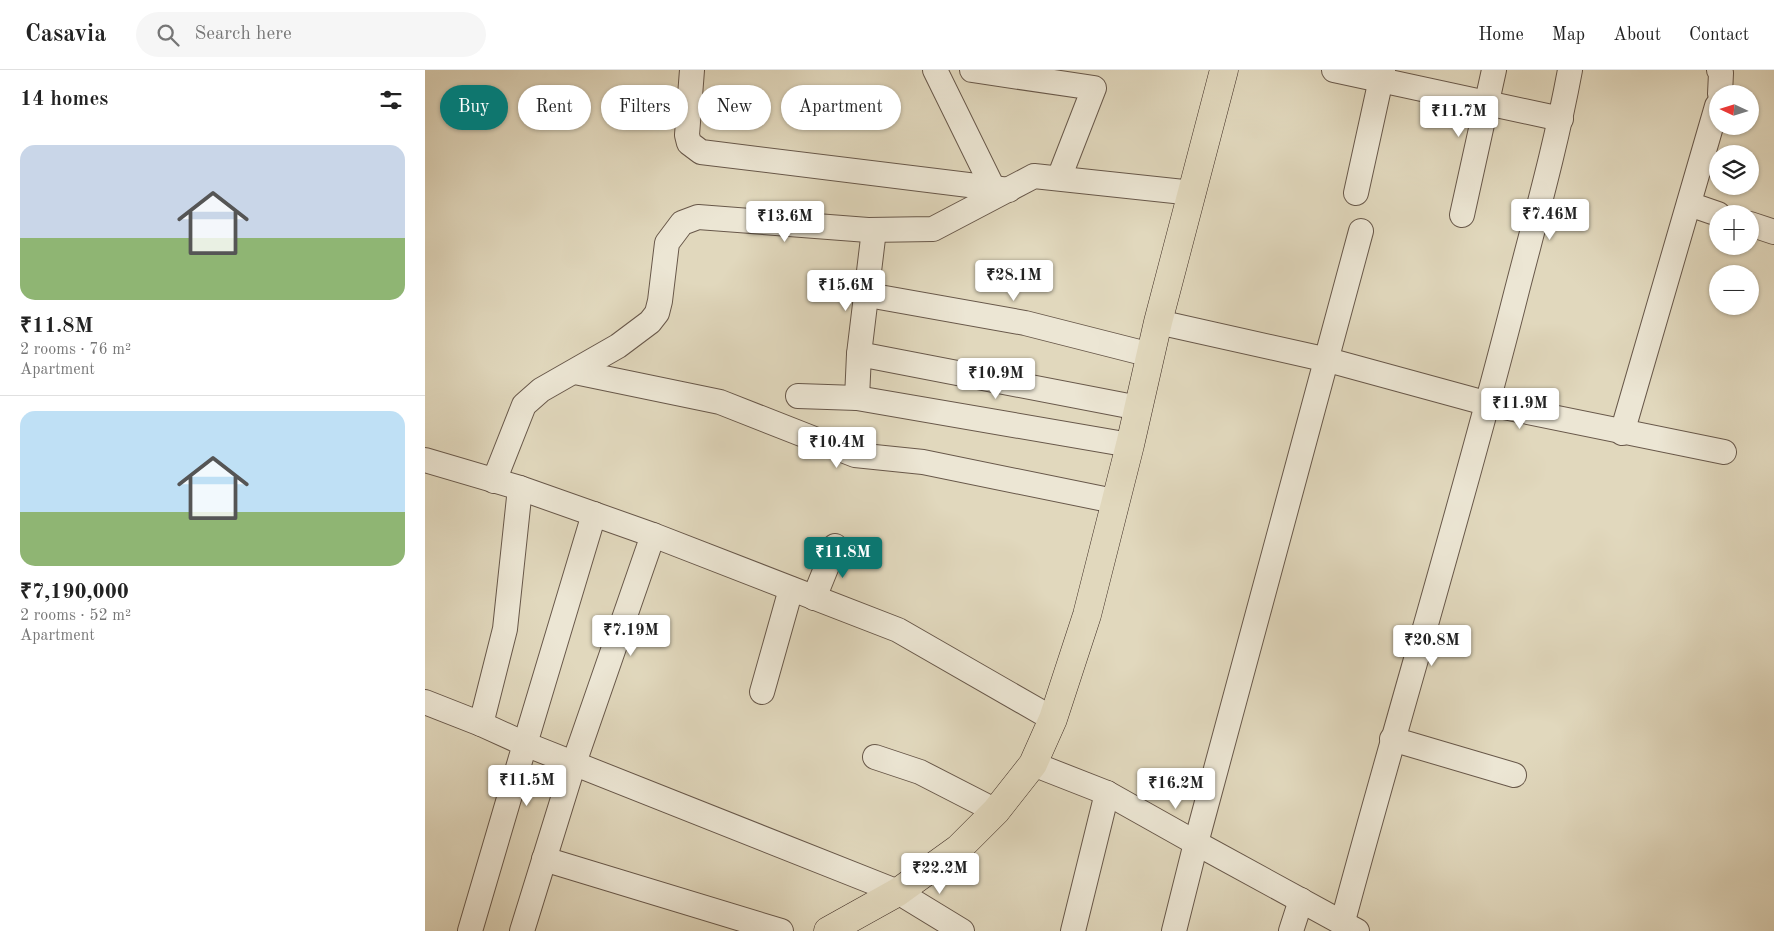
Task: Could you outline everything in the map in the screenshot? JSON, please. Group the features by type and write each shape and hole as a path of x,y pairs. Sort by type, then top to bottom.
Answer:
{"main road":[{"path":"828,931 898,892 959,848 997,811 1033,764 1053,719 1087,615 1139,408 1158,322 1224,70"}],"street":[{"path":"692,70 687,135 689,143 701,152 1001,189"},
{"path":"935,70 1001,189"},
{"path":"972,70 1095,88 1059,178"},
{"path":"1334,70 1382,75 1561,119"},
{"path":"1462,215 1494,70"},
{"path":"1033,764 1107,793 1350,926 1392,738 1489,404 1561,119 1570,70"},
{"path":"1719,70 1721,73 1720,85"},
{"path":"1356,193 1382,75"},
{"path":"1622,433 1709,134"},
{"path":"494,481 524,405 541,390 575,372 650,322 657,314 667,242 681,223 698,218 874,230 933,229 1001,189 1034,176 1193,193"},
{"path":"1689,204 1709,211"},
{"path":"1759,227 1774,232"},
{"path":"857,398 859,354 868,294 874,230"},
{"path":"1174,931 1196,843 1328,360 1361,230"},
{"path":"868,294 1025,323 1151,355"},
{"path":"1158,322 1328,360 1489,404 1622,433 1724,452"},
{"path":"859,354 1139,408"},
{"path":"575,372 720,402 855,455 923,462 1115,501"},
{"path":"798,396 857,398 1130,445"},
{"path":"425,460 520,488 653,535 898,630 1053,719"},
{"path":"481,724 505,629 520,488"},
{"path":"470,931 594,514"},
{"path":"522,931 574,763 653,535"},
{"path":"814,598 835,546"},
{"path":"762,692 791,589"},
{"path":"425,702 525,744 898,892 962,931"},
{"path":"1392,738 1514,775"},
{"path":"875,757 920,772 997,811"},
{"path":"1073,931 1107,793"},
{"path":"544,860 781,931"},
{"path":"1291,931 1301,900"}]}
